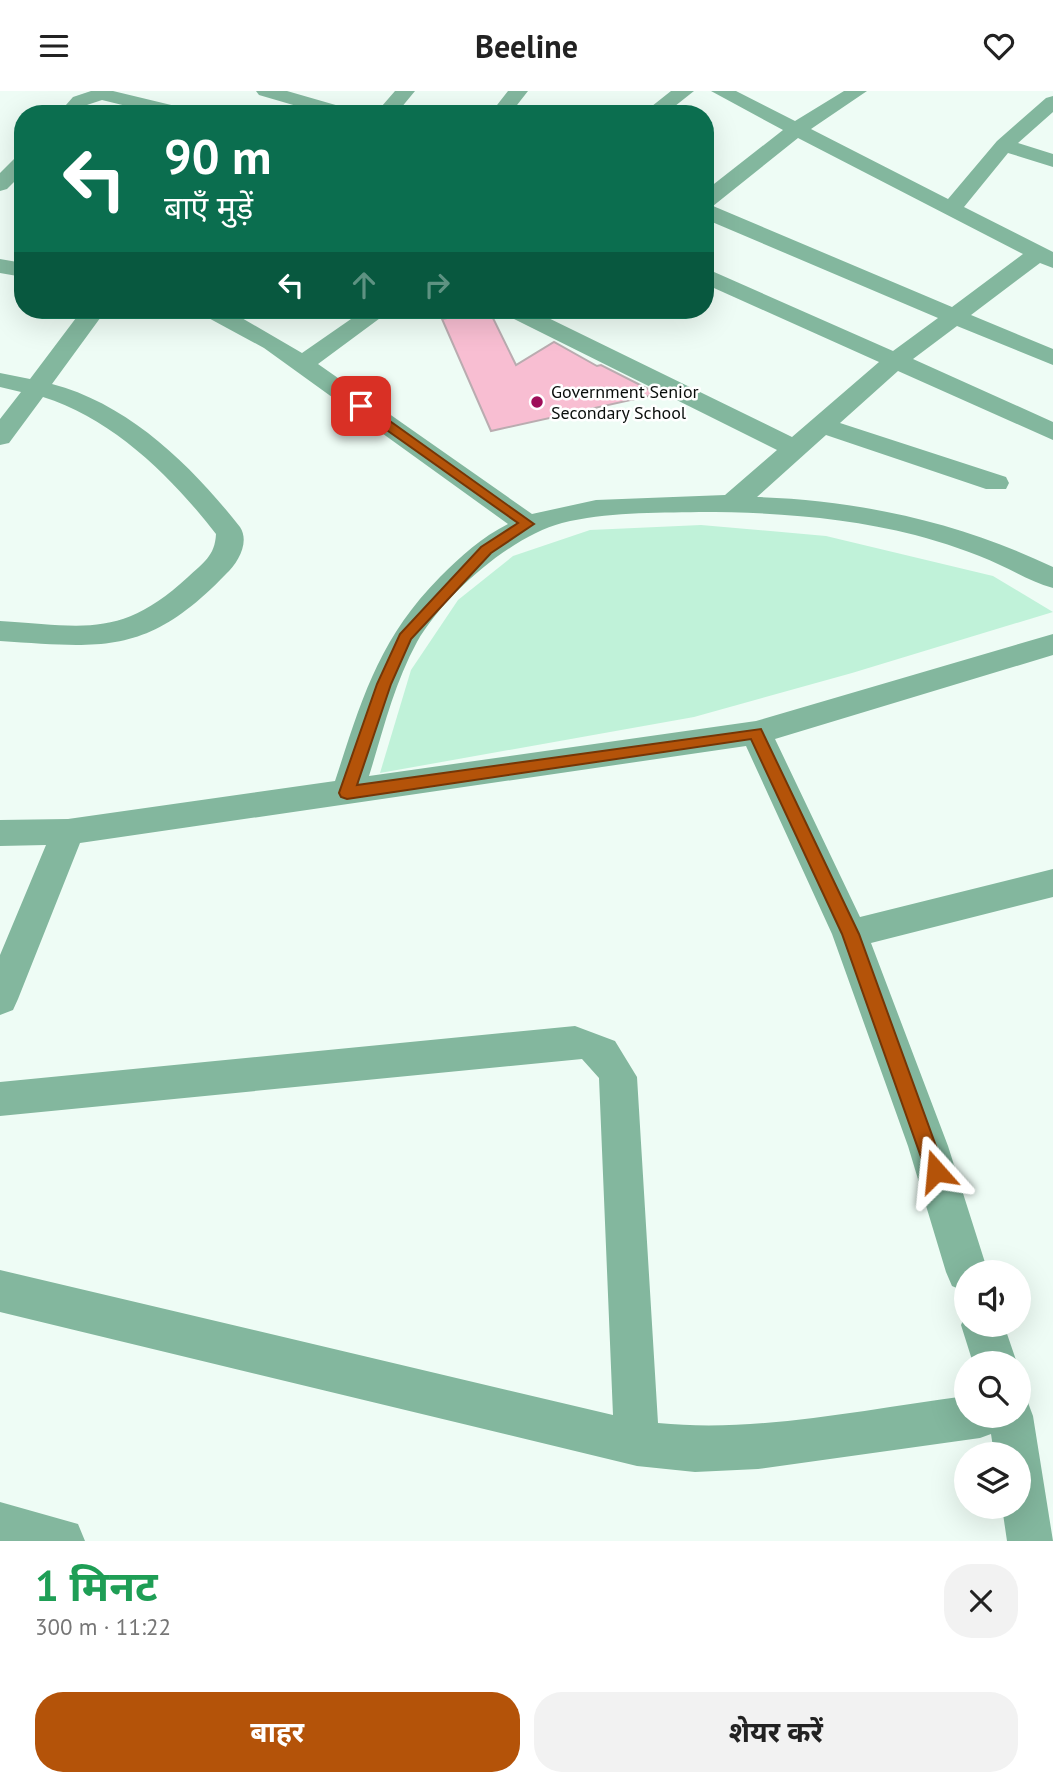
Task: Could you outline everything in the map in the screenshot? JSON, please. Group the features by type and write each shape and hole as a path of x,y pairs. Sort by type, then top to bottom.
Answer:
{"street":[{"path":"266,91 315,105"},
{"path":"393,105 405,91"},
{"path":"507,105 518,91"},
{"path":"665,105 684,91"},
{"path":"721,91 1046,257 954,317 895,361 734,502"},
{"path":"714,195 797,129 857,91"},
{"path":"76,105 80,101 101,94 147,105"},
{"path":"952,207 1004,145 1033,131 1053,102"},
{"path":"1004,145 1053,161"},
{"path":"0,185 14,170"},
{"path":"714,216 1053,358"},
{"path":"714,279 1053,432"},
{"path":"0,437 87,319"},
{"path":"231,319 302,364 527,524"},
{"path":"302,364 366,319"},
{"path":"532,319 795,449"},
{"path":"0,380 65,396 118,424 188,485 230,533 230,550 218,566 171,609 140,627 102,633 0,631"},
{"path":"822,425 996,483"},
{"path":"347,793 384,684 405,637 486,550 527,524 569,511 734,502 799,507 891,521 958,539 1053,579"},
{"path":"0,833 68,832 756,733 1053,644"},
{"path":"756,733 850,934 928,1146 963,1260"},
{"path":"0,999 68,832"},
{"path":"850,934 1053,883"},
{"path":"0,1099 561,1043 596,1044 609,1058 618,1077 637,1443"},
{"path":"0,1291 637,1443 695,1449 758,1446 954,1420"},
{"path":"1027,1519 1031,1541"},
{"path":"0,1525 61,1541"}],"green space":[{"path":"701,525 826,536 993,576 1053,612 852,673 694,717 380,773 411,670 458,600 513,556 590,530"}],"building":[{"path":"442,319 493,319 516,365 554,342 597,366 601,365 658,394 491,431"}],"place":[{"name":"Government Senior Secondary School","path":"537,402"}],"route":[{"path":"361,406 527,524 486,550 405,637 384,684 347,793 756,733 850,934 936,1171"}]}
